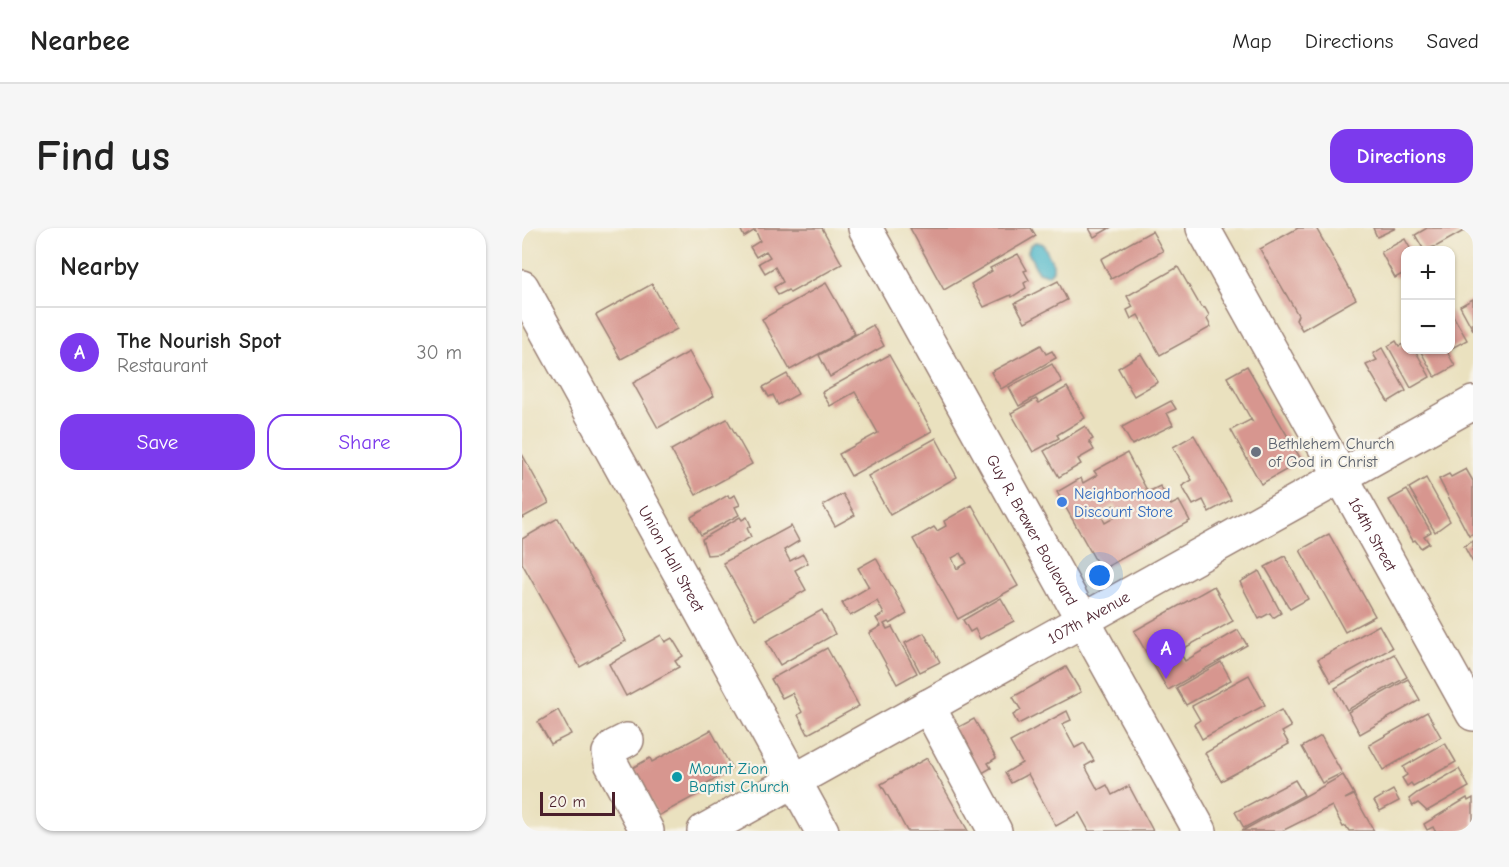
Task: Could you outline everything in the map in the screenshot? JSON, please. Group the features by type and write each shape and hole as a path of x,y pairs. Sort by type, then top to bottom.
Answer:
{"street":[{"name":"Guy R. Brewer Boulevard","path":"865,228 1200,831"},
{"name":"164th Street","path":"1203,228 1473,714"},
{"name":"Union Hall Street","path":"522,287 822,831"},
{"name":"107th Avenue","path":"710,829 1473,403"},
{"path":"928,706 995,831"},
{"path":"627,740 611,750 609,753 611,763 647,831"}],"water":[{"path":"1036,242 1043,244 1053,264 1053,270 1048,275 1038,272 1028,252 1030,245"}],"building":[{"path":"740,228 822,228 842,264 790,293 788,290 778,295 774,287 783,282 775,267 765,273 759,263 770,257 766,251 756,257 750,247 760,241 755,230 744,237"},
{"path":"910,228 1031,228 1036,236 944,290"},
{"path":"1089,228 1110,228 1094,237"},
{"path":"1298,228 1316,228 1356,299 1302,330 1296,320 1298,315 1260,249"},
{"path":"1373,228 1396,228 1377,237"},
{"path":"1427,228 1469,228 1437,246 1422,246 1415,235"},
{"path":"1152,231 1163,251 1111,279 1101,259"},
{"path":"1405,239 1409,246 1401,246 1401,275 1395,278 1381,252"},
{"path":"1018,254 1027,270 1024,271 1029,280 1024,283 1026,288 1012,297 1011,295 984,307 971,284 992,271 990,268"},
{"path":"1178,267 1201,307 1205,308 1209,315 1207,319 1211,327 1160,355 1138,315 1131,319 1127,310 1133,307 1127,296"},
{"path":"1058,281 1067,300 1025,322 1015,303"},
{"path":"826,283 855,334 790,370 762,319"},
{"path":"652,284 677,329 621,359 596,315"},
{"path":"1473,299 1473,330 1460,306"},
{"path":"1455,319 1467,340 1455,346"},
{"path":"873,325 884,346 830,377 819,355"},
{"path":"1396,341 1399,346 1401,345 1401,354 1417,354 1430,377 1411,388 1388,346"},
{"path":"1041,345 1046,354 1052,351 1056,358 1001,389 991,372"},
{"path":"1382,348 1406,391 1388,402 1366,365 1377,360 1373,354"},
{"path":"689,352 714,396 658,428 633,383"},
{"path":"1141,354 1158,382 1134,396 1118,368"},
{"path":"1422,354 1448,354 1455,366 1435,377"},
{"path":"889,355 932,431 851,476 839,454 878,433 855,392 830,406 822,392"},
{"path":"1052,364 1062,382 1019,406 1009,387"},
{"path":"1247,366 1302,461 1261,484 1231,430 1252,421 1227,377"},
{"path":"787,374 798,394 778,405 773,395 769,397 763,387"},
{"path":"1067,387 1085,418 1057,435 1059,438 1033,452 1011,413 1036,399 1039,403"},
{"path":"1171,401 1176,409 1167,413 1173,425 1132,445 1122,427"},
{"path":"727,419 752,464 696,495 671,450"},
{"path":"1085,426 1093,439 1089,441 1094,450 1078,459 1081,464 1059,477 1044,451"},
{"path":"1194,435 1231,500 1209,512 1203,500 1193,505 1182,486 1192,480 1173,447"},
{"path":"936,438 957,477 890,515 868,476"},
{"path":"1127,453 1148,492 1160,486 1171,505 1179,501 1190,521 1101,570 1057,492 1081,478 1083,483 1097,475 1094,471","holes":["1114,505 1119,515 1105,523 1100,513"]},
{"path":"522,454 549,503 522,518"},
{"path":"1466,469 1473,481 1473,533 1469,536 1439,479 1449,474 1451,477"},
{"path":"1426,478 1450,521 1435,532 1409,488"},
{"path":"1407,490 1431,532 1424,536 1429,543 1421,548 1415,540 1413,541 1389,500"},
{"path":"843,494 855,515 835,526 823,505"},
{"path":"728,495 729,498 735,495 740,505 735,507 739,515 701,535 691,517"},
{"path":"972,505 1018,586 958,619 913,539 934,527 937,531 946,526 944,521","holes":["961,553 967,563 957,569 952,558"]},
{"path":"740,517 742,520 747,517 751,526 747,528 751,537 719,554 707,555 702,539"},
{"path":"558,518 626,641 580,667 522,563 522,539"},
{"path":"791,526 799,541 784,550 790,561 803,554 808,563 795,570 806,590 755,619 723,563"},
{"path":"1329,534 1375,616 1345,632 1300,550"},
{"path":"1473,541 1473,563 1464,546"},
{"path":"1285,556 1308,599 1290,609 1265,567"},
{"path":"876,558 907,614 890,624 888,622 884,624 887,629 892,627 917,673 897,684 869,633 881,626 876,618 884,614 877,601 850,616 842,603 869,587 858,568"},
{"path":"1259,571 1281,613 1273,618 1270,613 1259,619 1240,582"},
{"path":"1214,586 1233,621 1179,651 1185,661 1238,630 1247,645 1168,690 1134,631"},
{"path":"1001,598 1014,621 980,639 975,629 970,632 963,620"},
{"path":"822,610 835,634 780,665 766,641"},
{"path":"1379,625 1392,648 1331,682 1318,659"},
{"path":"924,633 940,662 920,672 905,643"},
{"path":"661,635 665,642 672,638 683,656 675,661 679,667 626,696 609,664"},
{"path":"827,648 859,706 808,734 798,715 802,712 792,693 782,698 771,679"},
{"path":"1394,654 1407,677 1347,710 1335,688"},
{"path":"1221,662 1231,680 1186,705 1176,688"},
{"path":"1066,667 1081,692 1018,724 1013,715 1021,710 1013,697"},
{"path":"1249,675 1265,705 1202,739 1194,724 1200,720 1192,706"},
{"path":"1408,679 1420,700 1360,734 1348,712"},
{"path":"558,710 571,734 551,744 538,722"},
{"path":"1281,710 1291,727 1282,732 1289,744 1221,781 1205,753"},
{"path":"1067,711 1071,720 1062,724 1075,748 1084,743 1094,761 1085,766 1098,790 1107,785 1112,795 1129,786 1153,831 1089,831 1079,813 1056,826 1028,774 1011,783 1005,773 1022,763 1010,742"},
{"path":"1427,712 1441,737 1383,770 1369,745"},
{"path":"974,719 996,758 988,763 991,768 977,776 951,731"},
{"name":"Mount Zion Baptist Church","path":"711,730 732,769 702,786 704,791 658,816 632,768 650,758 652,762"},
{"path":"1321,736 1342,773 1322,783 1302,747"},
{"path":"1445,743 1456,762 1413,786 1411,783 1407,786 1402,778 1407,775 1403,767"},
{"path":"927,758 968,831 907,831 881,784"},
{"path":"1459,769 1469,787 1427,811 1418,803 1413,806 1409,799"},
{"path":"1343,775 1354,794 1345,799 1354,795 1374,831 1349,831 1346,826 1343,827 1332,806 1282,831 1242,831"},
{"path":"1295,780 1304,795 1244,828 1235,812"},
{"path":"1393,790 1399,801 1380,811 1374,801"},
{"path":"1467,798 1468,801 1473,798 1473,825 1463,831 1435,831 1433,827 1427,830 1424,824"}],"place":[{"name":"Bethlehem Church of God in Christ","path":"1256,452"},
{"name":"Neighborhood Discount Store","path":"1062,502"},
{"name":"The Nourish Spot","path":"1166,679"},
{"name":"Mount Zion Baptist Church","path":"677,777"}]}
